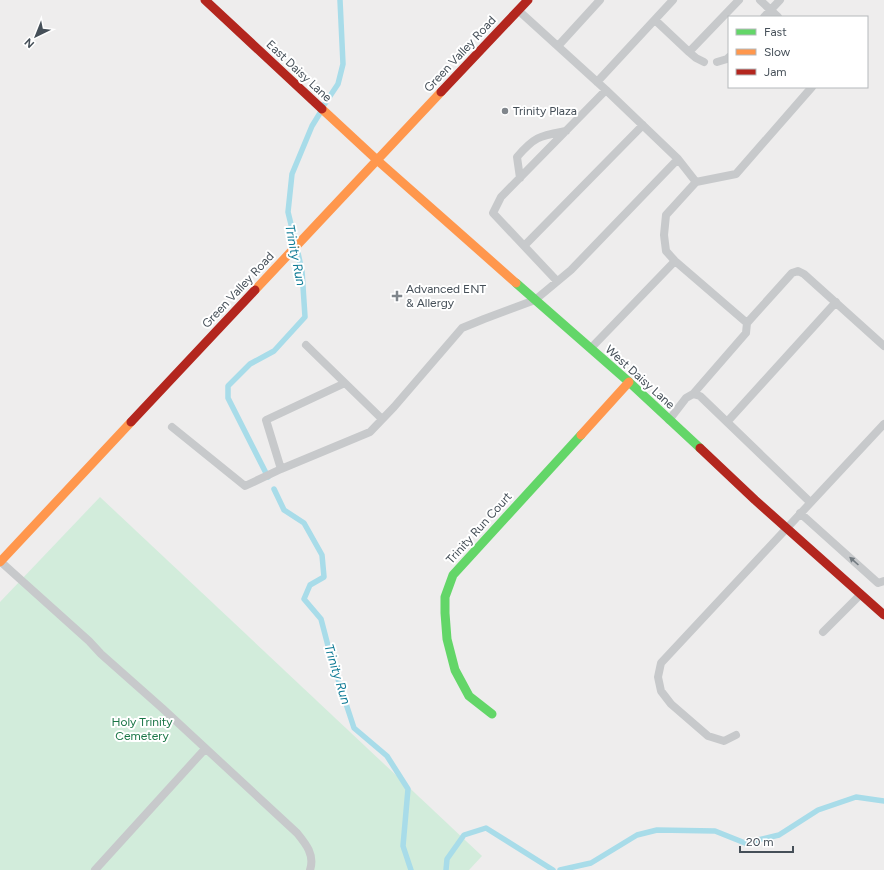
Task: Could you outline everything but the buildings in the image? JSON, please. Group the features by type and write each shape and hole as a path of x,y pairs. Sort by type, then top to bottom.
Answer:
{"street":[{"name":"East Daisy Lane","path":"205,0 377,160"},
{"name":"Green Valley Road","path":"0,561 528,0"},
{"name":"West Daisy Lane","path":"377,160 628,382 786,528 884,615"},
{"name":"Trinity Run Court","path":"492,714 469,696 455,670 447,639 445,613 445,598 453,575 628,382"}],"lane":[{"path":"558,46 600,0"},
{"path":"597,82 673,0"},
{"path":"689,52 739,0"},
{"path":"760,0 777,16"},
{"path":"765,16 780,0"},
{"path":"518,10 643,125 678,159 696,182"},
{"path":"655,20 689,52 704,62"},
{"path":"717,62 728,58"},
{"path":"747,324 675,261 666,251 664,235 666,215 696,182 736,174 811,88"},
{"path":"557,281 493,213 501,198 606,90"},
{"path":"524,246 643,125"},
{"path":"520,178 517,157 529,143 541,136 566,131"},
{"path":"172,427 245,486 281,469 370,432 462,328 535,300 571,270 678,159"},
{"path":"591,349 675,261"},
{"path":"669,420 686,398 693,394 746,332 747,324 792,273 798,271 804,274 884,346"},
{"path":"727,422 836,302"},
{"path":"306,345 382,419"},
{"path":"281,469 266,420 345,383"},
{"path":"693,394 700,396 810,502"},
{"path":"736,735 724,741 708,736 671,704 662,691 658,677 661,663 800,512 884,424"},
{"path":"800,512 878,583 884,581"},
{"path":"0,561 297,833 304,842 312,859 310,870"},
{"path":"824,632 861,594"},
{"path":"95,870 206,749"}],"green space":[{"name":"Holy Trinity Cemetery","path":"100,497 482,856 469,870 0,870 0,602"}],"waterway":[{"name":"Trinity Run","path":"324,105 338,84 343,64 340,0"},
{"name":"Trinity Run","path":"295,241 288,212 292,174 312,126 320,113"},
{"name":"Trinity Run","path":"268,477 228,398 228,386 250,364 274,351 305,317 302,271 298,253"},
{"name":"Trinity Run","path":"274,489 284,510 304,523 322,555 324,577 310,585 304,599 321,619 332,661 354,728 387,756 408,789 403,846 411,870"},
{"name":"Trinity Run","path":"560,870 591,863 637,835 657,830 715,831 745,843 779,835 818,810 856,797 884,801"},
{"name":"Trinity Run","path":"446,870 447,859 464,835 486,828 553,870"}],"traffic: fast":[{"path":"516,283 629,382 700,448"},
{"path":"492,714 469,696 455,670 447,639 445,597 453,575 581,435"}],"traffic: slow":[{"path":"255,290 441,92"},
{"path":"322,109 377,160 516,283"},
{"path":"581,435 629,382"},
{"path":"0,562 131,422"}],"traffic: jam":[{"path":"205,0 322,109"},
{"path":"441,92 528,0"},
{"path":"131,422 255,290"},
{"path":"700,448 755,500 884,615"}],"place":[{"name":"Trinity Plaza","path":"505,111"},
{"name":"Advanced ENT & Allergy","path":"397,296"}]}
